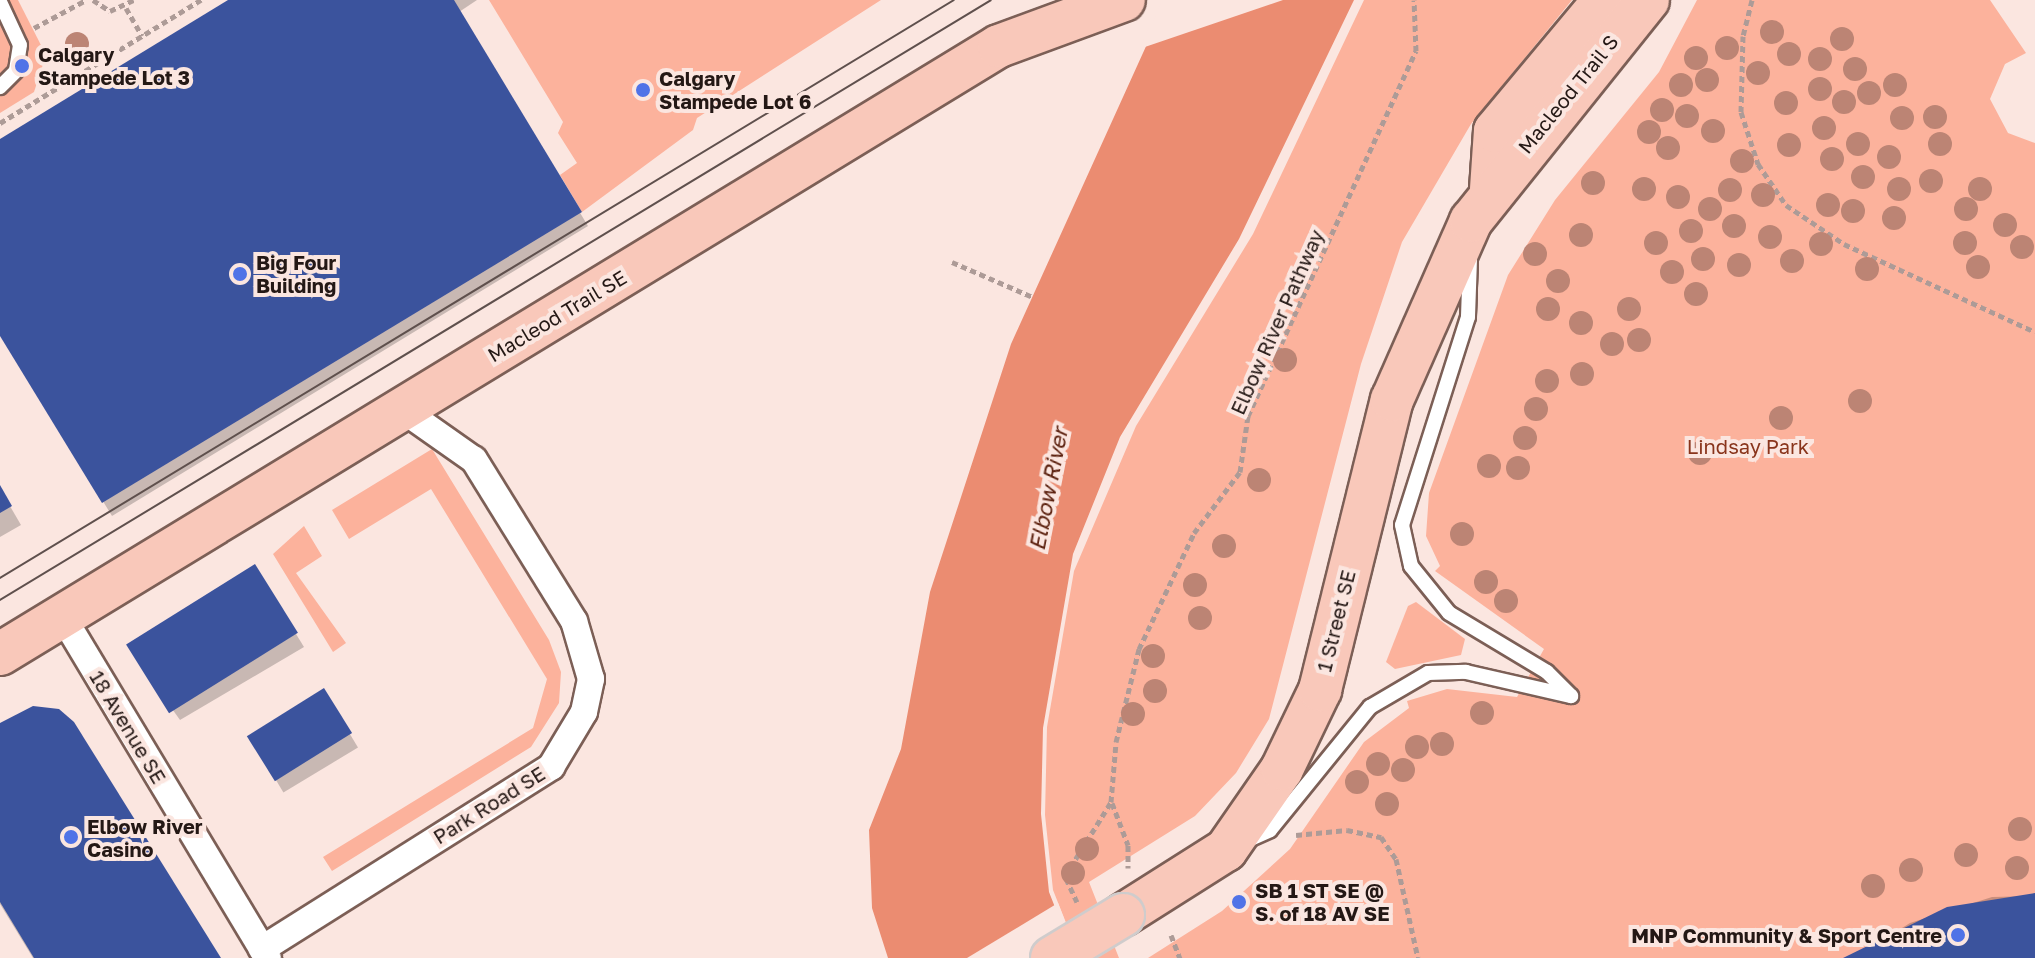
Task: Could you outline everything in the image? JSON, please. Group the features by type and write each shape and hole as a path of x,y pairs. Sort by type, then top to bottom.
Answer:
{"main road":[{"name":"Macleod Trail SE","path":"0,654 64,619 999,46 1124,0"},
{"path":"1481,205 1495,131 1604,0"},
{"name":"Macleod Trail S","path":"1481,205 1648,0"},
{"name":"1 Street SE","path":"1052,958 1103,916 1226,850 1282,769 1320,690 1392,400 1481,205"}],"street":[{"name":"Park Road SE","path":"265,954 551,767 584,712 591,679 574,621 474,460 403,410"},
{"name":"18 Avenue SE","path":"64,619 265,954"}],"lane":[{"path":"0,2 17,37 16,71 0,87"},
{"path":"1226,850 1270,830 1370,707 1416,678 1466,672 1571,696 1547,672 1449,613 1419,582 1402,525 1468,317 1481,205"}],"path":[{"path":"17,37 86,0"},
{"path":"93,0 110,11 126,8 134,0"},
{"path":"0,123 201,0"},
{"name":"Elbow River Pathway","path":"1103,916 1065,876 1111,802 1116,742 1139,649 1194,533 1240,472 1248,416 1416,51 1414,0"},
{"path":"1752,0 1743,36 1741,112 1758,164 1786,205 1844,244 2035,332"},
{"path":"126,8 142,36"},
{"path":"952,262 1033,297"},
{"path":"1111,802 1128,845 1128,868"},
{"path":"1290,836 1347,830 1381,837 1396,859 1418,958"},
{"path":"1171,935 1180,958"}],"green space":[{"name":"Calgary Stampede Lot 3","path":"0,0 18,0 46,55 34,92 0,113"},
{"name":"Calgary Stampede Lot 6","path":"489,0 881,0 697,118 693,130 582,212 560,175 577,163 558,133 563,122"},
{"path":"1364,0 1572,0 1471,124 1402,242 1361,364 1269,719 1236,773 1195,816 1089,882 1119,958 1080,958 1053,890 1045,815 1047,727 1074,571 1136,426 1253,234"},
{"name":"Lindsay Park","path":"1697,0 1990,0 2026,53 2005,64 1990,99 2008,133 2035,143 2035,958 1148,958 1222,911 1290,849 1364,742 1409,708 1407,701 1447,689 1517,697 1544,649 1435,571 1440,566 1426,536 1429,493 1508,275 1555,200 1659,72"},
{"path":"432,449 549,640 561,672 559,703 531,747 332,871 323,857 533,728 547,679 431,489 349,539 332,510"},
{"path":"304,526 322,556 296,573 346,643 333,652 273,554"},
{"path":"1416,602 1465,639 1461,655 1395,669 1386,662 1408,606"}],"water":[{"name":"Elbow River","path":"1167,0 1354,0 1239,239 1120,437 1073,554 1043,728 1041,814 1049,892 1075,958 888,958 872,908 869,830 901,749 930,592 1011,344"}],"pier":[{"path":"1163,0 1283,0 1139,49"},
{"path":"1058,903 1079,958 967,958"}],"building":[{"name":"Big Four Building","path":"228,0 454,0 582,212 102,503 0,336 0,139"},
{"path":"0,485 12,506 0,513"},
{"path":"255,564 298,633 169,713 126,645"},
{"path":"324,688 352,733 275,781 247,736"},
{"name":"Elbow River Casino","path":"33,706 59,709 74,722 221,958 34,958 0,902 0,723"},
{"name":"MNP Community & Sport Centre","path":"2035,893 2035,958 1843,958 1947,907"}],"tram line":[{"path":"0,578 954,0"},
{"path":"0,600 991,0"}],"place":[{"name":"Calgary Stampede Lot 3","path":"22,66"},
{"name":"Calgary Stampede Lot 6","path":"643,90"},
{"name":"Big Four Building","path":"240,274"},
{"name":"Elbow River Casino","path":"71,837"},
{"name":"SB 1 ST SE @ S. of 18 AV SE","path":"1239,902"},
{"name":"MNP Community & Sport Centre","path":"1958,935"}]}
